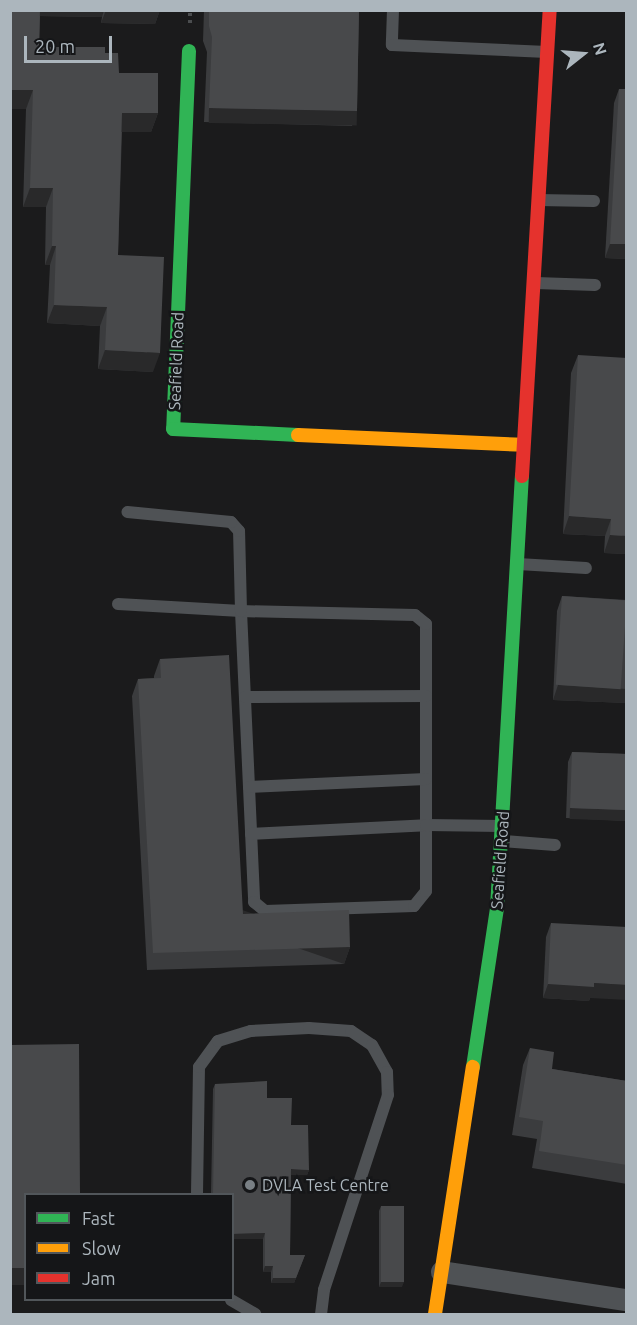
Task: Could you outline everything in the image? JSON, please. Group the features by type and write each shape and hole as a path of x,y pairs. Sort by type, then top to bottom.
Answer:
{"street":[{"name":"Seafield Road","path":"435,1314 497,908 532,283 550,10"},
{"name":"Seafield Road","path":"189,51 173,429 523,446"},
{"path":"442,1272 627,1300"}],"lane":[{"path":"393,10 392,45 548,52"},
{"path":"538,200 594,201"},
{"path":"532,283 595,285"},
{"path":"118,604 241,611 415,615 426,624 426,891 414,906 265,911 254,902 244,698 241,611 239,531 231,522 128,512"},
{"path":"516,564 586,567"},
{"path":"244,698 426,696"},
{"path":"249,787 426,779"},
{"path":"251,834 426,825 502,826"},
{"path":"501,841 555,845"},
{"path":"197,1193 199,1067 218,1041 251,1031 309,1028 351,1031 372,1045 387,1072 388,1095 324,1290 321,1314"},
{"path":"234,1301 255,1314"}],"building":[{"path":"10,10 40,10 39,47 105,47 105,53 118,53 119,73 158,73 158,113 122,113 118,255 164,257 160,353 105,350 107,307 54,305 56,246 52,246 53,188 30,188 33,90 10,90"},
{"path":"209,10 359,10 357,111 209,108 212,37"},
{"path":"619,89 627,89 627,244 610,244"},
{"path":"578,355 627,358 627,536 610,535 611,519 569,516"},
{"path":"562,596 626,600 621,689 556,685"},
{"path":"229,655 243,914 349,910 350,947 153,953 138,679 161,678 160,659"},
{"path":"572,752 626,754 625,810 570,808"},
{"path":"551,923 627,927 627,985 594,983 594,987 548,984"},
{"path":"79,1044 80,1193 24,1193 24,1268 10,1268 10,1045"},
{"path":"530,1048 554,1052 552,1069 627,1081 627,1165 539,1151 543,1121 519,1117"},
{"name":"DVLA Test Centre","path":"267,1081 267,1098 292,1098 291,1125 308,1125 309,1170 291,1169 290,1255 305,1255 296,1278 273,1278 273,1266 265,1266 265,1233 234,1234 234,1193 213,1193 215,1084"},
{"path":"381,1206 404,1206 404,1282 381,1282"}],"traffic: fast":[{"path":"189,51 173,429 298,435"},
{"path":"473,1067 497,908 522,476"}],"traffic: slow":[{"path":"298,435 523,445"},
{"path":"435,1314 473,1067"}],"traffic: jam":[{"path":"522,476 550,10"}],"place":[{"name":"DVLA Test Centre","path":"250,1185"}]}
